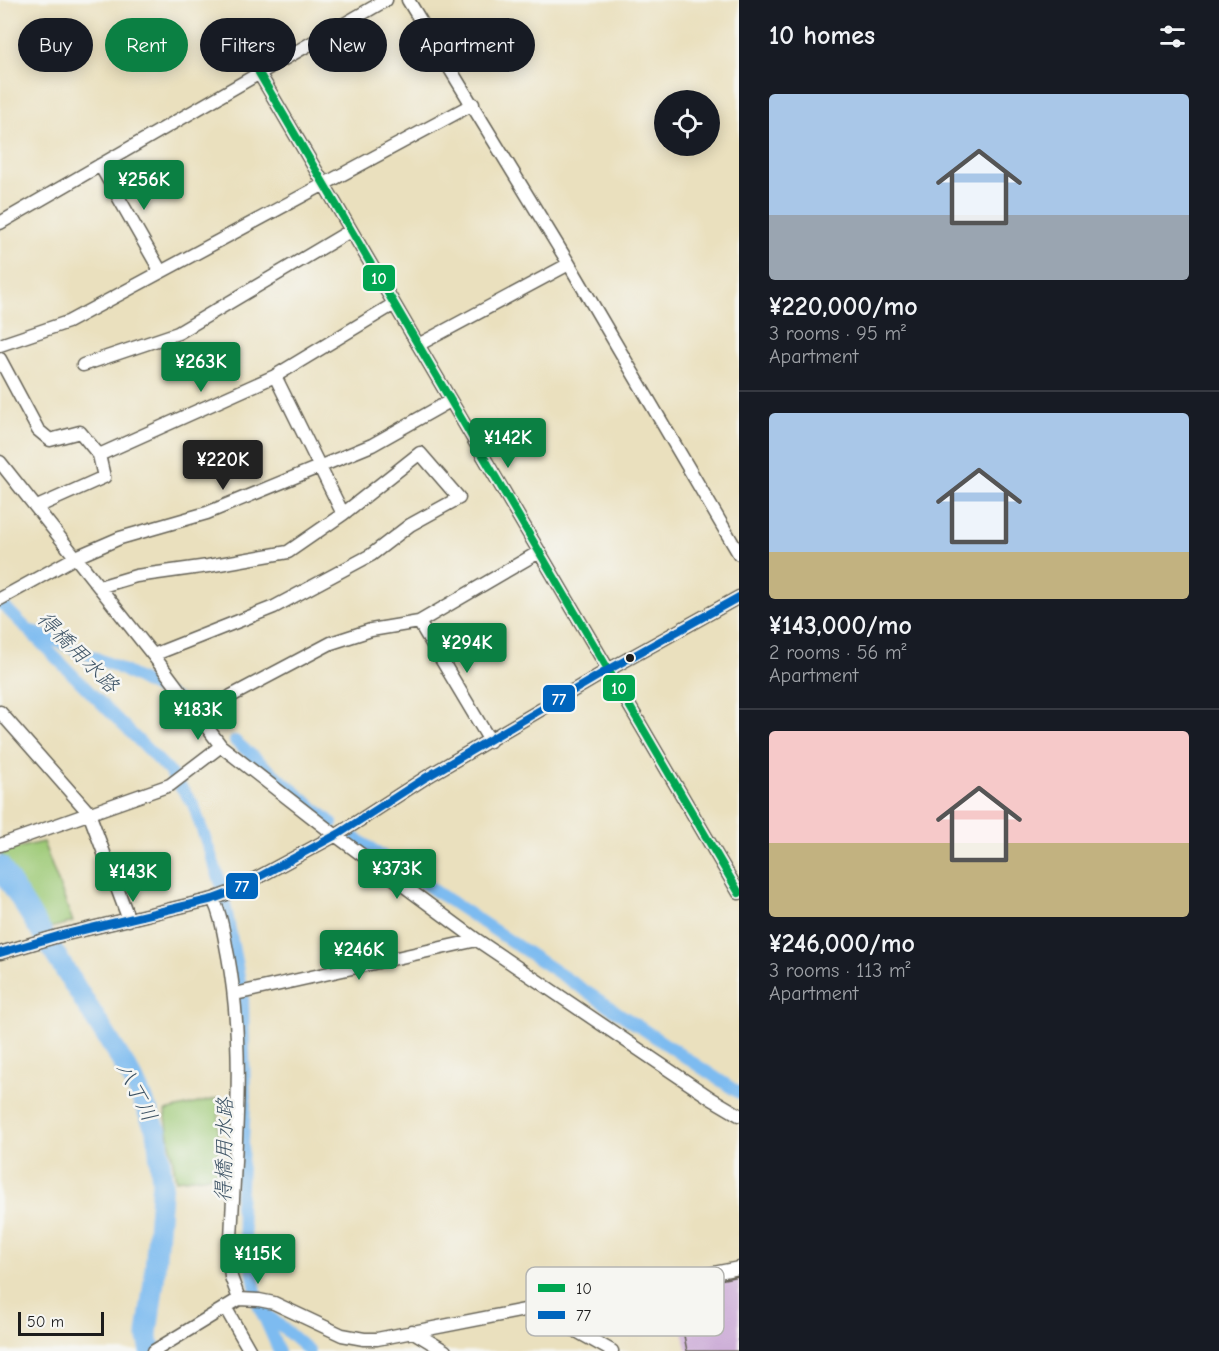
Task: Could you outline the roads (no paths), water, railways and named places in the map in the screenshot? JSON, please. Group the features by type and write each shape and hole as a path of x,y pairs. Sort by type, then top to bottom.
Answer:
{"street":[{"path":"0,223 386,0"},
{"path":"408,0 569,264 739,554"},
{"path":"259,73 323,186 739,893"},
{"path":"0,345 68,322 473,104"},
{"path":"100,165 161,272"},
{"path":"83,365 178,333 350,231"},
{"path":"418,345 569,264"},
{"path":"99,455 274,376 394,304"},
{"path":"0,359 38,430 50,440 80,432 99,455 104,477 37,507"},
{"path":"274,376 343,514"},
{"path":"3,597 76,557 120,538 207,513 372,446 450,401"},
{"path":"99,587 136,576 288,552 343,514 420,453 459,498 410,525 371,555 274,607 153,655"},
{"path":"0,462 153,655 221,746 342,832 477,940 739,1115"},
{"path":"200,718 231,696 331,644 371,630 419,622 539,552"},
{"path":"0,953 58,936 220,896 342,832 425,778 608,670 739,597"},
{"path":"419,622 490,741"},
{"path":"0,712 89,813 129,920"},
{"path":"0,845 170,785 221,746"},
{"path":"220,896 220,912 235,994 238,1101 232,1181 230,1265 231,1277 239,1299"},
{"path":"235,994 477,940"},
{"path":"724,1271 739,1268"},
{"path":"158,1349 239,1299 274,1303 342,1335 364,1339 377,1339 526,1310"},
{"path":"225,1307 250,1351"},
{"path":"412,1331 445,1351"},
{"path":"585,1336 612,1351"}],"waterway":[{"name":"得橋用水路","path":"0,602 168,770 193,804 221,884 241,987"},
{"path":"32,631 115,666 178,700"},
{"path":"235,741 332,823"},
{"path":"351,835 739,1093"},
{"name":"八丁川","path":"0,866 133,1079 157,1132 162,1181 147,1334 151,1351"},
{"name":"得橋用水路","path":"243,998 245,1102 240,1206 259,1307 309,1351"},
{"path":"262,1313 279,1351"}]}
